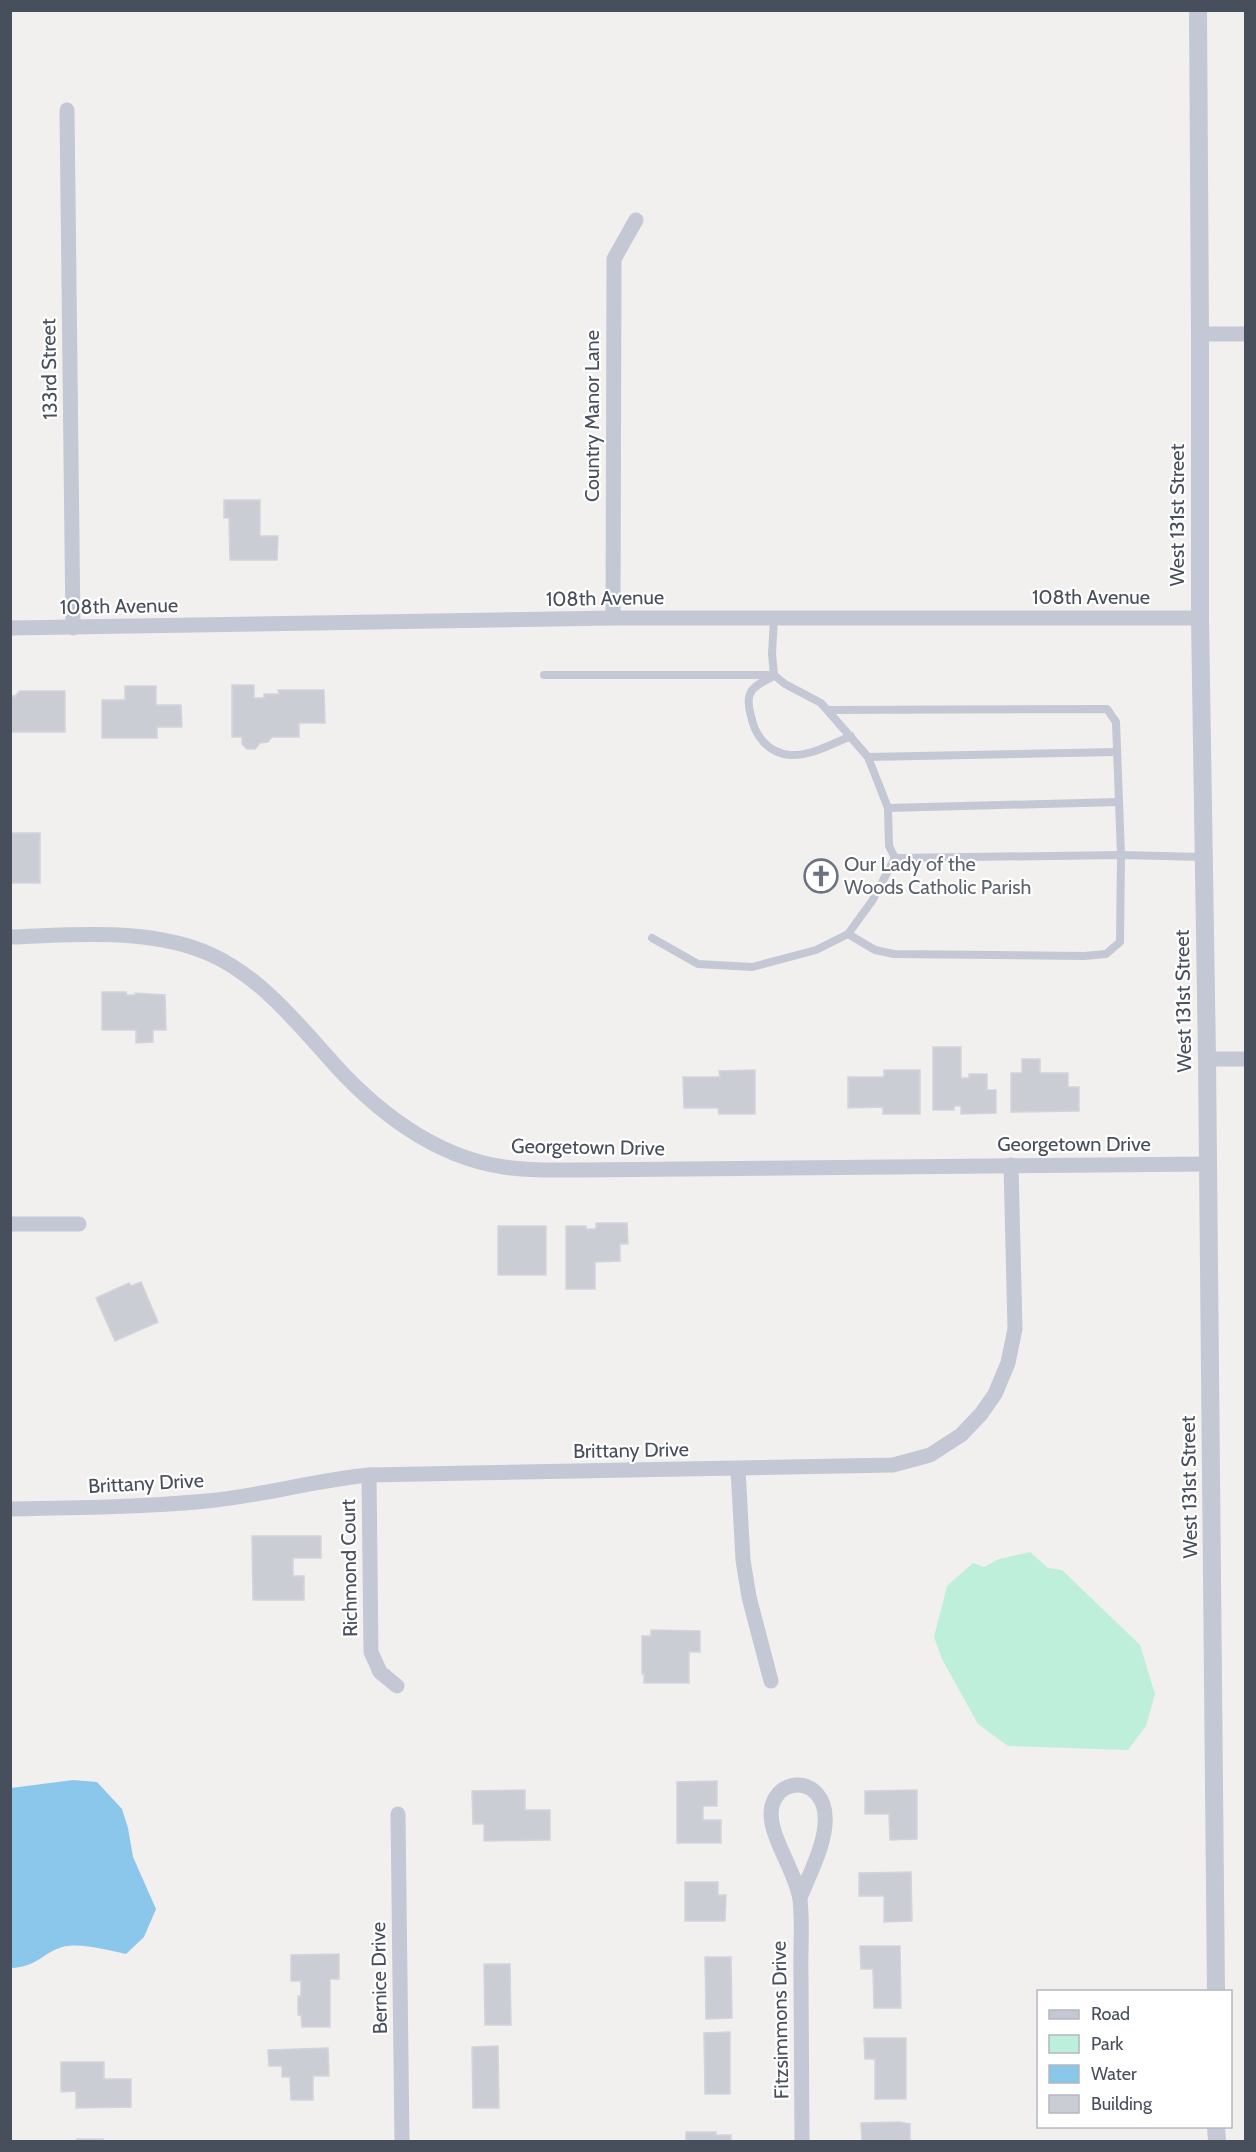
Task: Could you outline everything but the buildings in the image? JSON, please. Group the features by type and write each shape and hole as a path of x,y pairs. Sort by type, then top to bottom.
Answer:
{"street":[{"name":"West 131st Street","path":"1198,10 1200,618 1207,1059 1216,1990"},
{"name":"133rd Street","path":"67,110 73,628"},
{"name":"Country Manor Lane","path":"613,618 614,259 636,220"},
{"path":"1200,334 1245,334"},
{"name":"108th Avenue","path":"10,628 613,618 1200,618"},
{"name":"Georgetown Drive","path":"10,937 125,936 167,942 210,955 228,964 261,987 358,1090 382,1111 443,1148 502,1167 580,1170 1208,1164"},
{"path":"1207,1059 1245,1059"},
{"name":"Brittany Drive","path":"10,1509 116,1507 208,1501 241,1497 332,1479 369,1475 893,1465 930,1455 961,1436 981,1414 995,1394 1008,1363 1015,1329 1011,1165"},
{"path":"10,1224 79,1224"},
{"path":"738,1469 743,1560 749,1597 771,1681"},
{"name":"Richmond Court","path":"369,1475 371,1652 380,1672 397,1686"},
{"name":"Fitzsimmons Drive","path":"800,1898 824,1835 826,1822 825,1808 819,1796 804,1784 783,1788 777,1793 772,1804 773,1829 800,1898 802,2142"},
{"name":"Bernice Drive","path":"398,1814 402,2142"}],"lane":[{"path":"774,618 772,654 774,675"},
{"path":"544,675 774,675 785,684 821,703 868,757 888,808 889,846 895,858"},
{"path":"774,675 761,682 751,692 748,705 754,732 771,749 789,755 807,754 851,736"},
{"path":"828,710 1107,709 1116,722 1121,855 1120,942 1106,954 1084,956 894,954 875,950 848,934"},
{"path":"868,757 1117,752"},
{"path":"888,808 1119,802"},
{"path":"895,858 1121,855 1204,857"},
{"path":"652,938 698,964 752,967 816,950 848,934 872,901 895,858"}],"green space":[{"path":"1030,1552 1048,1568 1062,1570 1140,1645 1155,1694 1146,1726 1128,1750 1008,1746 978,1724 942,1659 934,1637 947,1586 973,1563 984,1567 999,1559"}],"water":[{"path":"73,1780 97,1782 122,1809 133,1857 156,1909 144,1937 126,1954 77,1945 62,1947 33,1963 11,1968 11,1788"}],"place":[{"name":"Our Lady of the Woods Catholic Parish","path":"821,876"}]}
